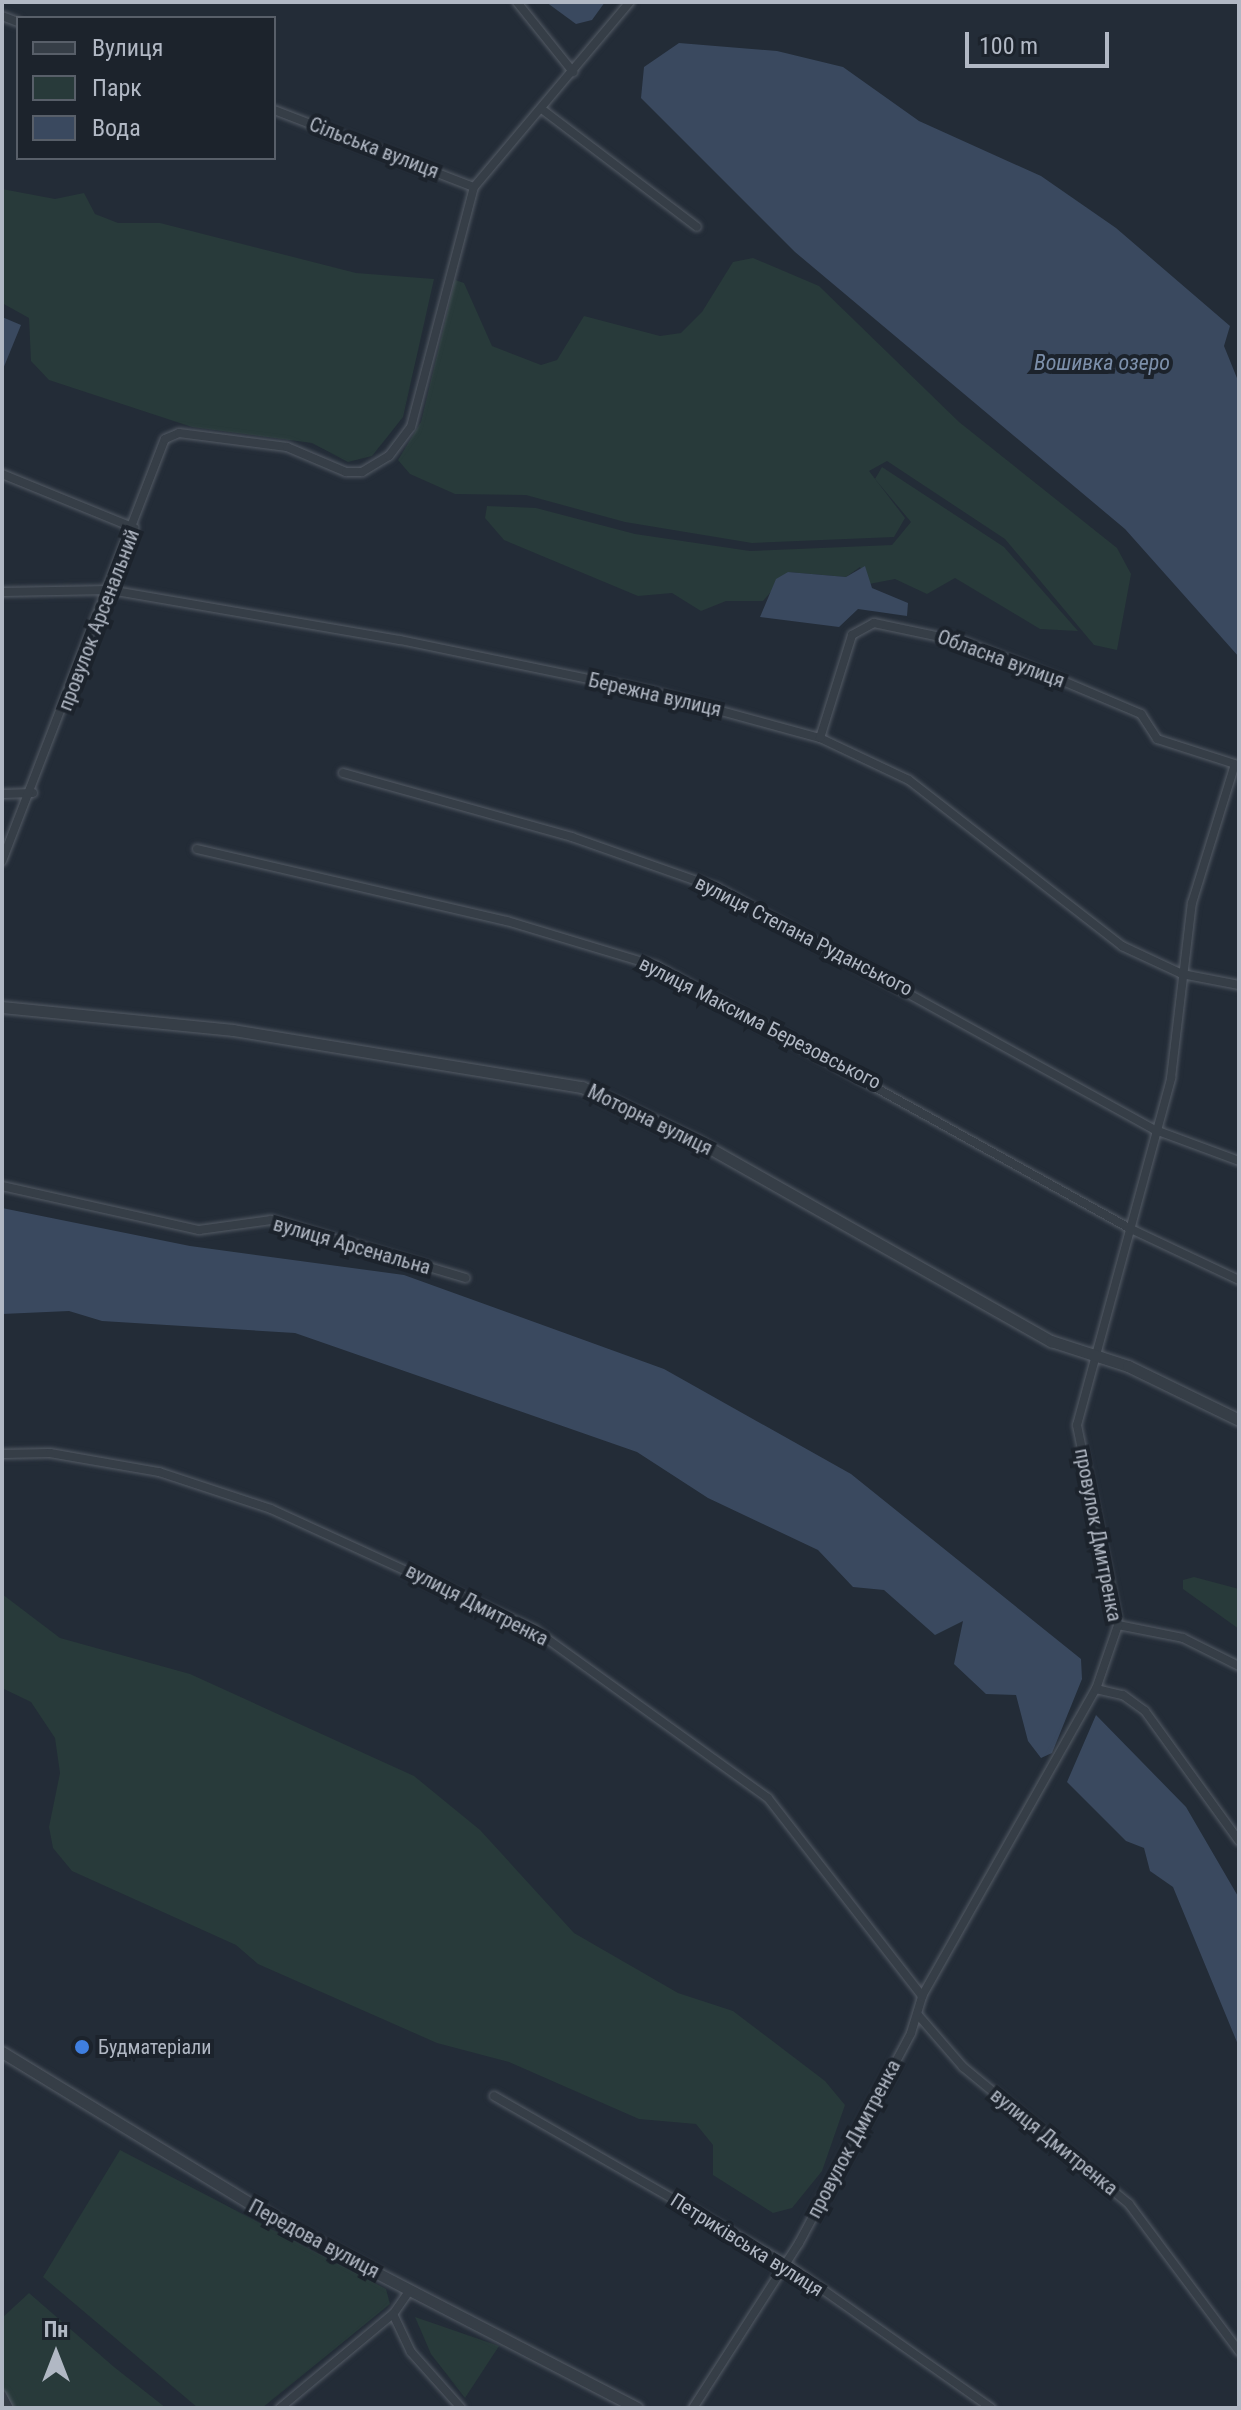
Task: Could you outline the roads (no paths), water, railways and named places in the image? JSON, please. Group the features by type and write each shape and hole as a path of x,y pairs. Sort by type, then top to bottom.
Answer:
{"street":[{"path":"517,2 573,72"},
{"path":"474,187 543,110 630,2"},
{"path":"543,110 697,227"},
{"name":"Сільська вулиця","path":"276,111 474,187"},
{"name":"провулок Арсенальний","path":"2,861 33,793 134,528 161,445 179,433 287,447 346,472 362,472 389,456 411,427 474,187"},
{"path":"2,474 134,528"},
{"name":"Бережна вулиця","path":"2,592 110,590 655,693 820,738 909,780 1122,946 1182,974 1239,985"},
{"name":"Обласна вулиця","path":"820,738 852,635 874,623 964,642 1141,714 1157,739 1237,765"},
{"name":"провулок Дмитренка","path":"693,2408 785,2263 918,2015 922,1996 1096,1689 1118,1625 1077,1425 1175,1061 1182,974 1209,832 1237,765"},
{"name":"вулиця Степана Руданського","path":"343,773 572,837 717,888 1155,1130 1239,1161"},
{"path":"2,794 33,793"},
{"name":"вулиця Максима Березовського","path":"197,849 492,917 656,966 1129,1228 1239,1280"},
{"name":"Моторна вулиця","path":"2,1007 233,1030 582,1087 697,1141 1016,1323 1239,1420"},
{"name":"вулиця Арсенальна","path":"2,1186 199,1230 271,1220 466,1278"},
{"name":"вулиця Дмитренка","path":"2,1454 50,1453 159,1472 243,1500 535,1630 768,1798 922,1996"},
{"path":"1118,1625 1183,1638 1239,1666"},
{"path":"1096,1689 1123,1695 1145,1711 1239,1841"},
{"name":"вулиця Дмитренка","path":"918,2015 963,2067 1129,2204 1239,2351"},
{"name":"Передова вулиця","path":"2,2052 152,2149 410,2290 637,2408"},
{"name":"Петриківська вулиця","path":"494,2096 785,2263 991,2408"},
{"path":"280,2408 393,2314 410,2290"},
{"path":"393,2314 411,2352 461,2408"},
{"path":"2,2395 9,2408"}],"water":[{"path":"546,2 605,2 592,20 576,24"},
{"name":"Вошивка озеро","path":"679,43 777,51 843,67 919,121 1041,176 1116,228 1230,326 1224,346 1239,383 1239,657 1125,529 795,252 641,98 644,67"},
{"path":"2,317 21,325 3,369 2,368"},
{"path":"865,566 872,588 908,603 907,616 858,609 839,627 760,617 776,579 788,572 846,577"},
{"path":"2,1208 190,1246 404,1275 664,1369 851,1474 1081,1659 1082,1679 1052,1753 1041,1758 1028,1741 1016,1695 986,1694 954,1664 963,1621 935,1635 884,1590 853,1587 818,1550 708,1498 637,1452 295,1333 102,1321 69,1311 2,1314"},
{"path":"1096,1715 1186,1807 1239,1898 1239,2047 1173,1887 1150,1871 1144,1848 1126,1841 1067,1782"}],"place":[{"name":"Будматеріали","path":"82,2047"}]}
